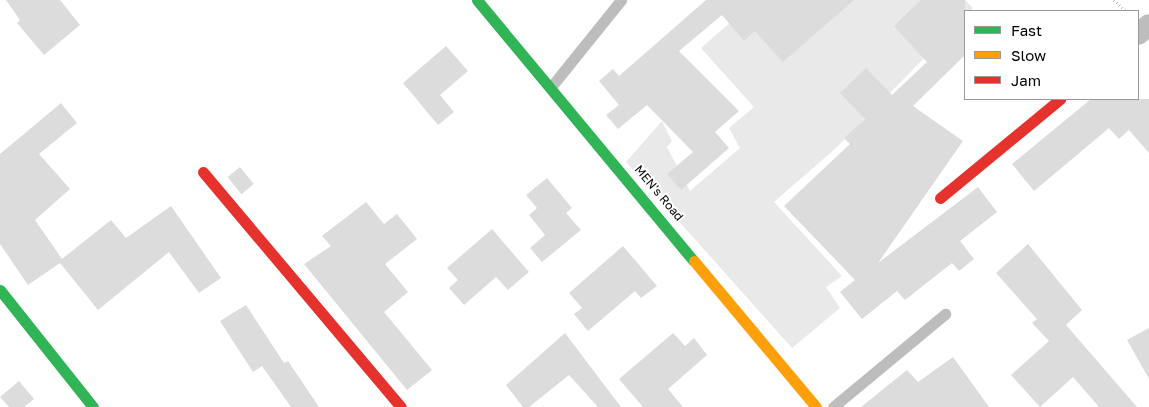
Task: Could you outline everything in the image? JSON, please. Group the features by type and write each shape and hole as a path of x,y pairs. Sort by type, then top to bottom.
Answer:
{"street":[{"name":"MEN's Road","path":"477,0 816,407"},
{"path":"1139,33 1149,25"},
{"path":"940,198 1059,100"},
{"path":"203,172 401,407"},
{"path":"0,290 59,359 92,407"}],"lane":[{"path":"551,87 621,0"},
{"path":"833,407 944,314"}],"path":[{"path":"1114,0 1125,10"}],"shaded area":[{"path":"756,0 965,0 973,8 971,10 964,10 964,17 836,148 774,202 842,276 826,287 840,308 792,348 626,162 662,121 672,141 667,147 690,191 740,148 729,128 754,107 701,48"}],"building":[{"path":"6,0 60,0 80,25 44,55 17,23 20,20"},
{"path":"706,0 854,0 783,62 755,31 744,41 722,15 679,51 739,111 715,132 729,148 681,190 667,174 693,152 647,105 618,129 606,115 619,105 599,81 613,69 619,76"},
{"path":"921,0 965,0 964,56 913,106 963,141 878,263 978,187 997,212 960,241 974,259 959,271 952,263 905,300 897,291 862,319 840,292 855,280 784,206 850,144 844,138 865,119 840,93 866,68 892,95 927,62 894,26"},
{"path":"446,46 468,71 440,95 454,112 438,125 403,83"},
{"path":"1149,99 1149,153 1129,130 1119,139 1109,128 1034,191 1012,164 1090,100"},
{"path":"61,103 77,123 39,154 70,189 35,220 62,259 111,220 126,238 171,206 221,278 199,293 169,252 98,310 60,263 28,285 0,244 0,154"},
{"path":"240,167 254,184 241,194 228,177"},
{"path":"547,178 572,208 566,213 581,230 542,262 530,248 545,235 529,215 537,208 526,195"},
{"path":"366,202 384,224 397,214 417,239 385,264 408,292 384,312 432,370 407,390 304,264 331,246 322,236"},
{"path":"492,229 529,272 508,290 496,277 464,305 449,288 458,280 447,268"},
{"path":"1028,244 1082,310 1066,325 1137,407 1099,407 1073,377 1040,407 1011,375 1049,341 1032,323 1037,319 996,273"},
{"path":"623,246 657,286 641,298 635,291 588,331 574,314 582,308 569,293"},
{"path":"246,305 284,363 288,361 319,407 291,407 262,366 253,372 220,321"},
{"path":"1149,328 1149,379 1127,340"},
{"path":"565,333 621,407 598,407 569,375 529,407 523,407 506,385"},
{"path":"673,333 685,346 694,338 707,355 668,389 683,407 643,407 619,379"},
{"path":"953,357 989,407 861,407 907,370 918,382"},
{"path":"19,381 34,399 24,407 9,407 0,397"}],"traffic: fast":[{"path":"477,0 694,261"},
{"path":"0,290 93,407"}],"traffic: slow":[{"path":"694,261 816,407"}],"traffic: jam":[{"path":"940,198 1059,100"},
{"path":"203,172 401,407"}]}
